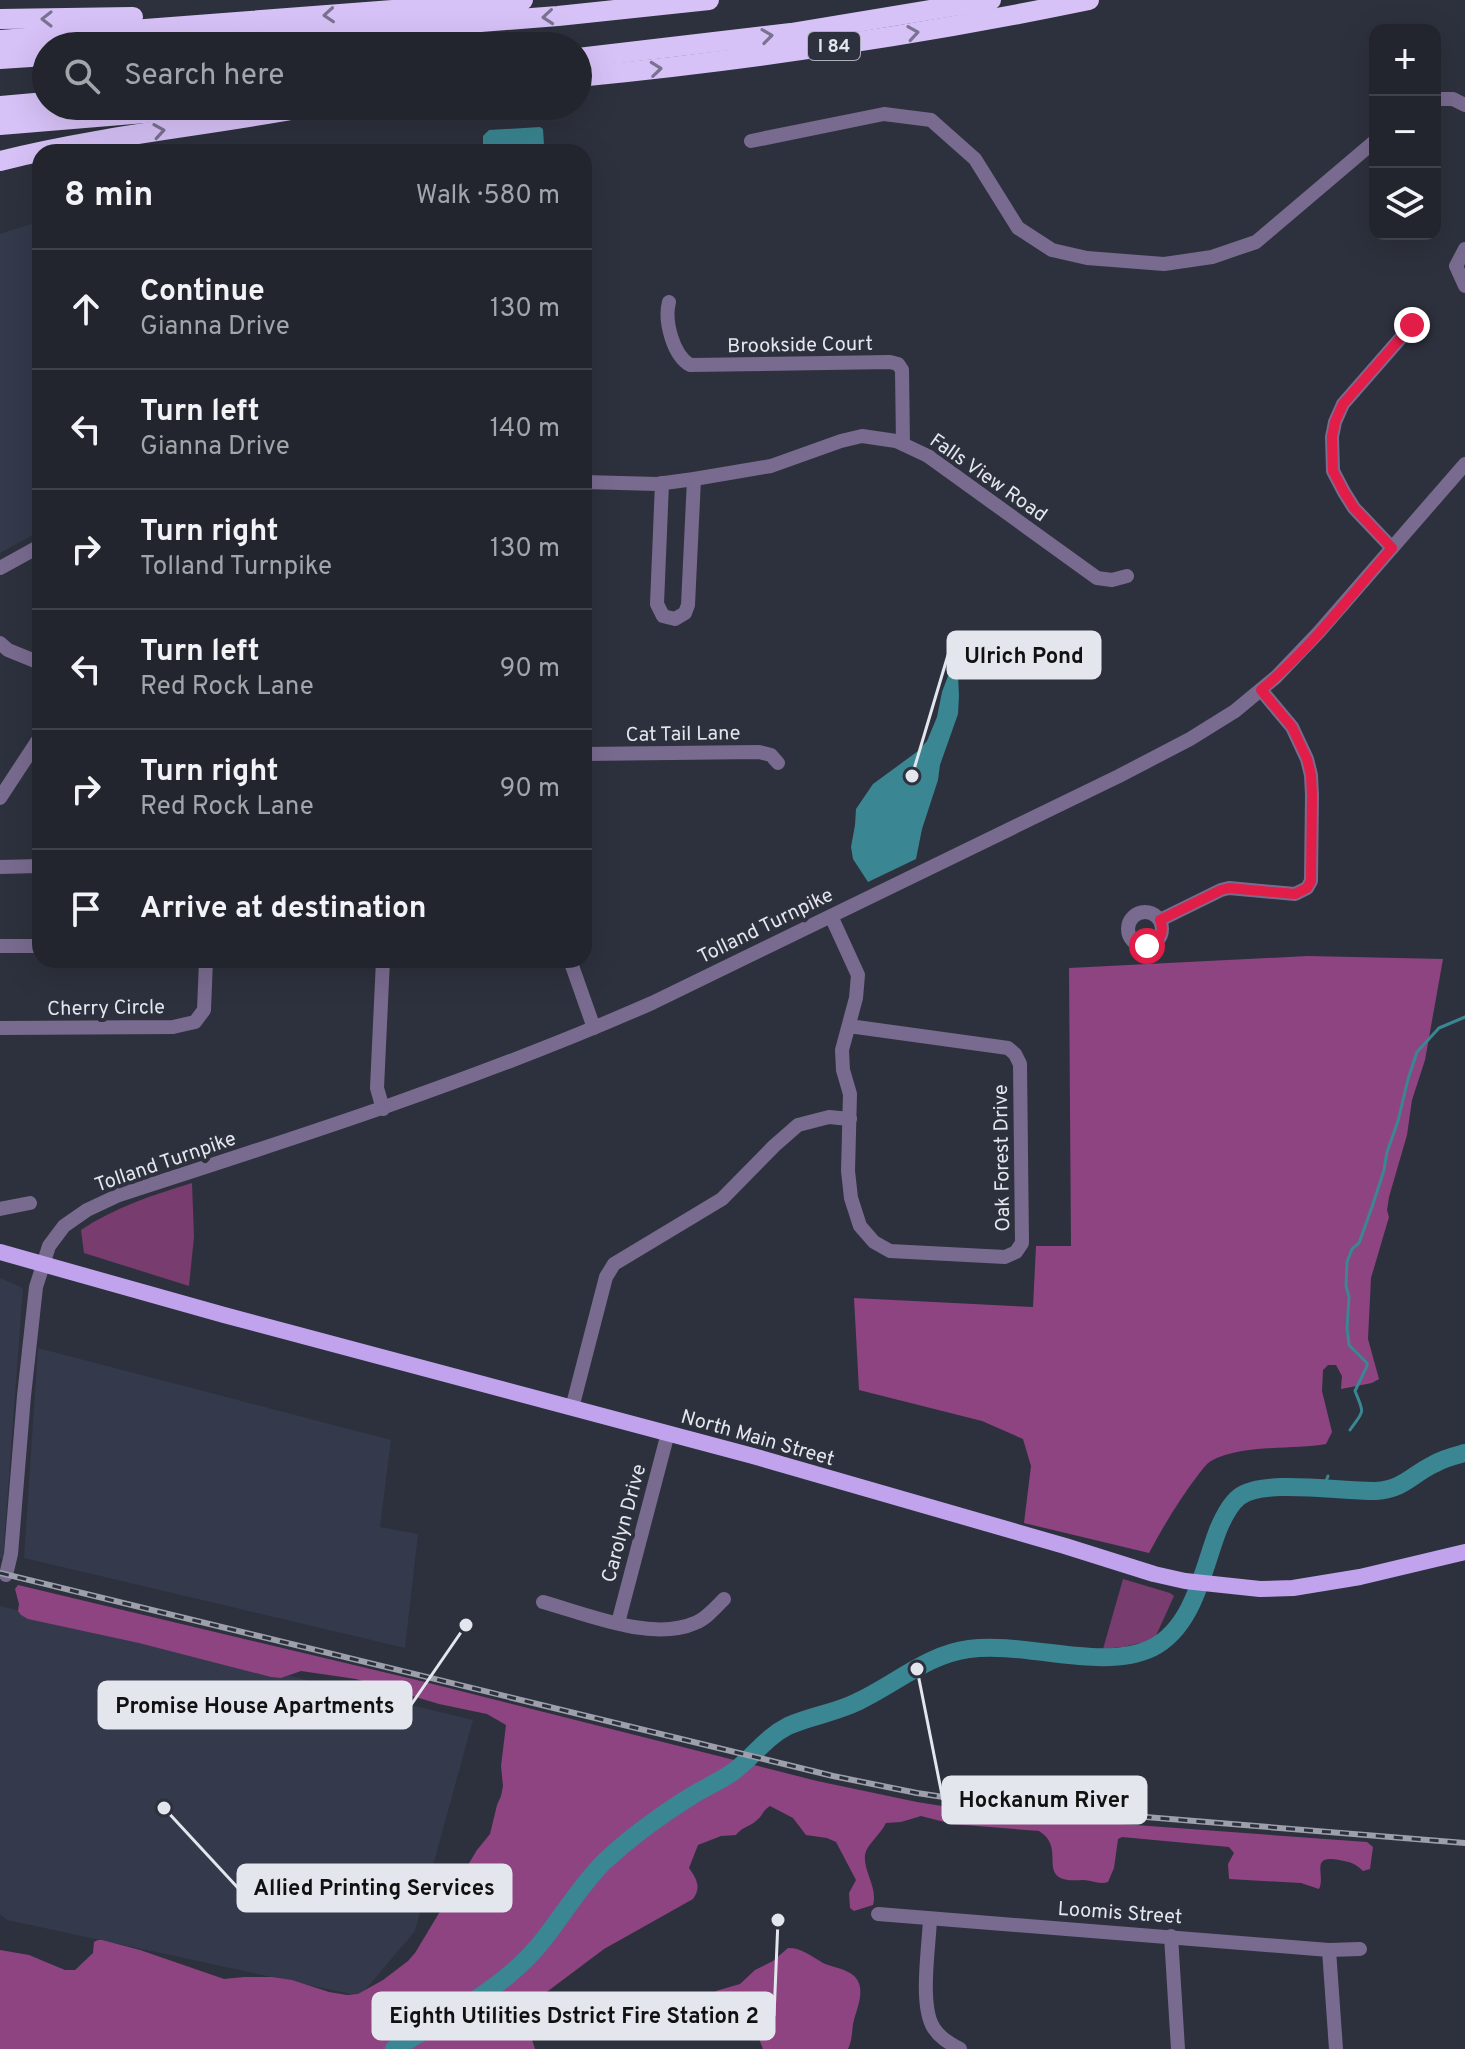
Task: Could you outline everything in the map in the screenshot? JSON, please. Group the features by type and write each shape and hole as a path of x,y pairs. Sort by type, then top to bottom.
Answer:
{"highway":[{"path":"106,32 523,0"},
{"path":"353,32 558,16 709,0"},
{"path":"592,56 762,37 991,0"},
{"name":"I 84","path":"592,75 818,48 1089,0"},
{"path":"0,19 205,14 265,20"},
{"path":"0,40 32,38"},
{"path":"0,59 32,57"},
{"path":"0,106 32,103"},
{"path":"0,125 61,120"},
{"path":"80,144 233,120"},
{"path":"0,161 32,154"}],"main road":[{"path":"0,1252 43,1264"},
{"name":"North Main Street","path":"43,1264 668,1433 1185,1581 1260,1589 1293,1588 1360,1577 1465,1552"}],"street":[{"path":"1441,99 1453,99 1465,105"},
{"path":"751,141 884,114 931,120 975,159 1018,228 1052,250 1087,258 1164,264 1212,257 1256,242 1369,146"},
{"path":"1465,249 1456,266 1465,286"},
{"name":"Brookside Court","path":"669,302 666,315 668,326 680,355 690,365 898,364 902,370 903,444"},
{"path":"1392,548 1354,508 1344,492 1333,471 1332,437 1343,404 1412,325"},
{"name":"Falls View Road","path":"592,482 662,483 694,479 771,466 858,437 881,438 903,444 935,461 1096,577 1110,580 1127,576"},
{"name":"Tolland Turnpike","path":"6,1575 11,1554 36,1287 49,1246 64,1226 87,1210 119,1195 383,1109 652,1003 1190,739 1235,711 1276,677 1465,464"},
{"path":"662,483 657,604 663,616 673,619 682,616 688,608 694,479"},
{"path":"0,568 32,550"},
{"path":"0,643 8,650 32,660"},
{"path":"1160,920 1221,890 1229,888 1295,894 1307,888 1311,881 1312,795 1309,767 1292,727 1261,690"},
{"path":"0,798 32,749"},
{"name":"Cat Tail Lane","path":"592,754 759,752 771,755 778,763"},
{"path":"0,867 32,866"},
{"name":"Oak Forest Drive","path":"831,916 858,975 856,998 842,1050 843,1070 850,1094 848,1171 851,1198 860,1226 874,1242 890,1251 1005,1257 1016,1252 1022,1243 1020,1064 1015,1054 1008,1048 849,1026"},
{"path":"0,946 32,946"},
{"name":"Cherry Circle","path":"0,1028 173,1027 195,1022 204,1010 206,968"},
{"path":"383,968 377,1088 383,1109"},
{"path":"573,968 594,1028"},
{"path":"572,1408 606,1277 614,1264 722,1199 798,1125 829,1117 850,1119"},
{"path":"0,1209 30,1203"},
{"name":"Carolyn Drive","path":"618,1623 668,1433"},
{"path":"543,1602 618,1623 647,1629 673,1629 697,1623 724,1599"},
{"name":"Loomis Street","path":"878,1914 1329,1950 1360,1949"},
{"path":"930,1919 927,2010 939,2044 960,2049"},
{"path":"1171,1936 1178,2049"},
{"path":"1329,1950 1336,2049"}],"shaded area":[{"path":"32,224 32,535 0,553 0,234"},
{"path":"1308,956 1443,959 1425,1060 1412,1100 1407,1135 1389,1197 1389,1217 1371,1278 1368,1339 1379,1379 1341,1389 1342,1376 1336,1365 1328,1365 1323,1370 1322,1391 1332,1432 1326,1444 1237,1452 1211,1461 1184,1494 1149,1553 1024,1523 1031,1466 1023,1439 982,1421 859,1390 854,1298 1033,1307 1036,1246 1071,1246 1069,968"},
{"path":"192,1183 194,1237 189,1286 84,1253 81,1230 121,1208"},
{"path":"0,1278 23,1288 3,1558 0,1558"},
{"path":"38,1348 391,1440 380,1527 418,1534 405,1648 24,1558"},
{"path":"1123,1579 1174,1596 1154,1640 1103,1649"},
{"path":"18,1585 421,1681 817,1781 998,1815 1367,1842 1373,1847 1370,1869 1363,1871 1349,1862 1324,1860 1320,1867 1319,1889 1301,1883 1229,1879 1228,1864 1234,1853 1229,1847 1122,1837 1118,1839 1114,1868 1108,1882 1068,1880 1057,1876 1054,1871 1050,1844 1039,1831 952,1824 921,1816 886,1823 871,1843 865,1861 874,1892 873,1905 854,1911 850,1908 849,1893 856,1880 836,1842 806,1835 793,1818 770,1806 736,1835 721,1836 698,1845 689,1868 698,1887 693,1899 604,1949 544,1994 531,2009 528,2027 535,2049 0,2049 0,1950 29,1955 65,1970 75,1970 93,1953 94,1942 102,1940 224,1979 272,1977 347,1995 358,1994 383,1980 415,1953 477,1850 490,1834 503,1786 501,1766 506,1725 487,1714 439,1704 356,1679 301,1671 281,1678 271,1677 139,1643 28,1619 18,1611 15,1589"},
{"path":"0,1606 473,1720 415,1931 360,1996 7,1920 0,1914"},
{"path":"788,1948 847,1971 857,1980 860,1999 848,2049 763,2049 756,2031 731,2020 727,2011 715,2000 716,1991 740,1984"}],"water":[{"path":"540,127 543,129 544,144 483,144 483,136 489,130"},
{"path":"958,674 958,714 940,765 916,859 868,882 853,859 851,847 856,809 873,784 927,741 948,676"}],"waterway":[{"path":"1350,1430 1362,1412 1355,1391 1367,1363 1349,1345 1347,1262 1352,1249 1359,1243 1372,1207 1417,1052 1439,1028 1465,1017"},
{"path":"394,2049 460,2010 506,1977 532,1953 592,1875 613,1853 669,1810 733,1772 788,1726 849,1706 925,1663 954,1652 991,1648 1110,1657 1132,1655 1152,1648 1178,1626 1187,1612 1220,1525 1239,1497 1250,1491 1284,1487 1386,1490 1442,1460 1465,1453"},
{"path":"1323,1489 1328,1476"}],"railway":[{"path":"0,1573 833,1776 917,1793 997,1805 1465,1843"}],"place":[{"name":"Ulrich Pond","path":"912,776"},
{"name":"Promise House Apartments","path":"466,1625"},
{"name":"Hockanum River","path":"917,1669"},
{"name":"Allied Printing Services","path":"164,1808"},
{"name":"Eighth Utilities Dstrict Fire Station 2","path":"778,1920"}],"route":[{"path":"1147,946 1161,936 1160,920 1208,895 1229,888 1295,894 1307,888 1311,881 1312,795 1307,759 1292,727 1261,690 1319,632 1392,548 1354,508 1344,492 1333,471 1332,437 1343,404 1412,325"}]}
